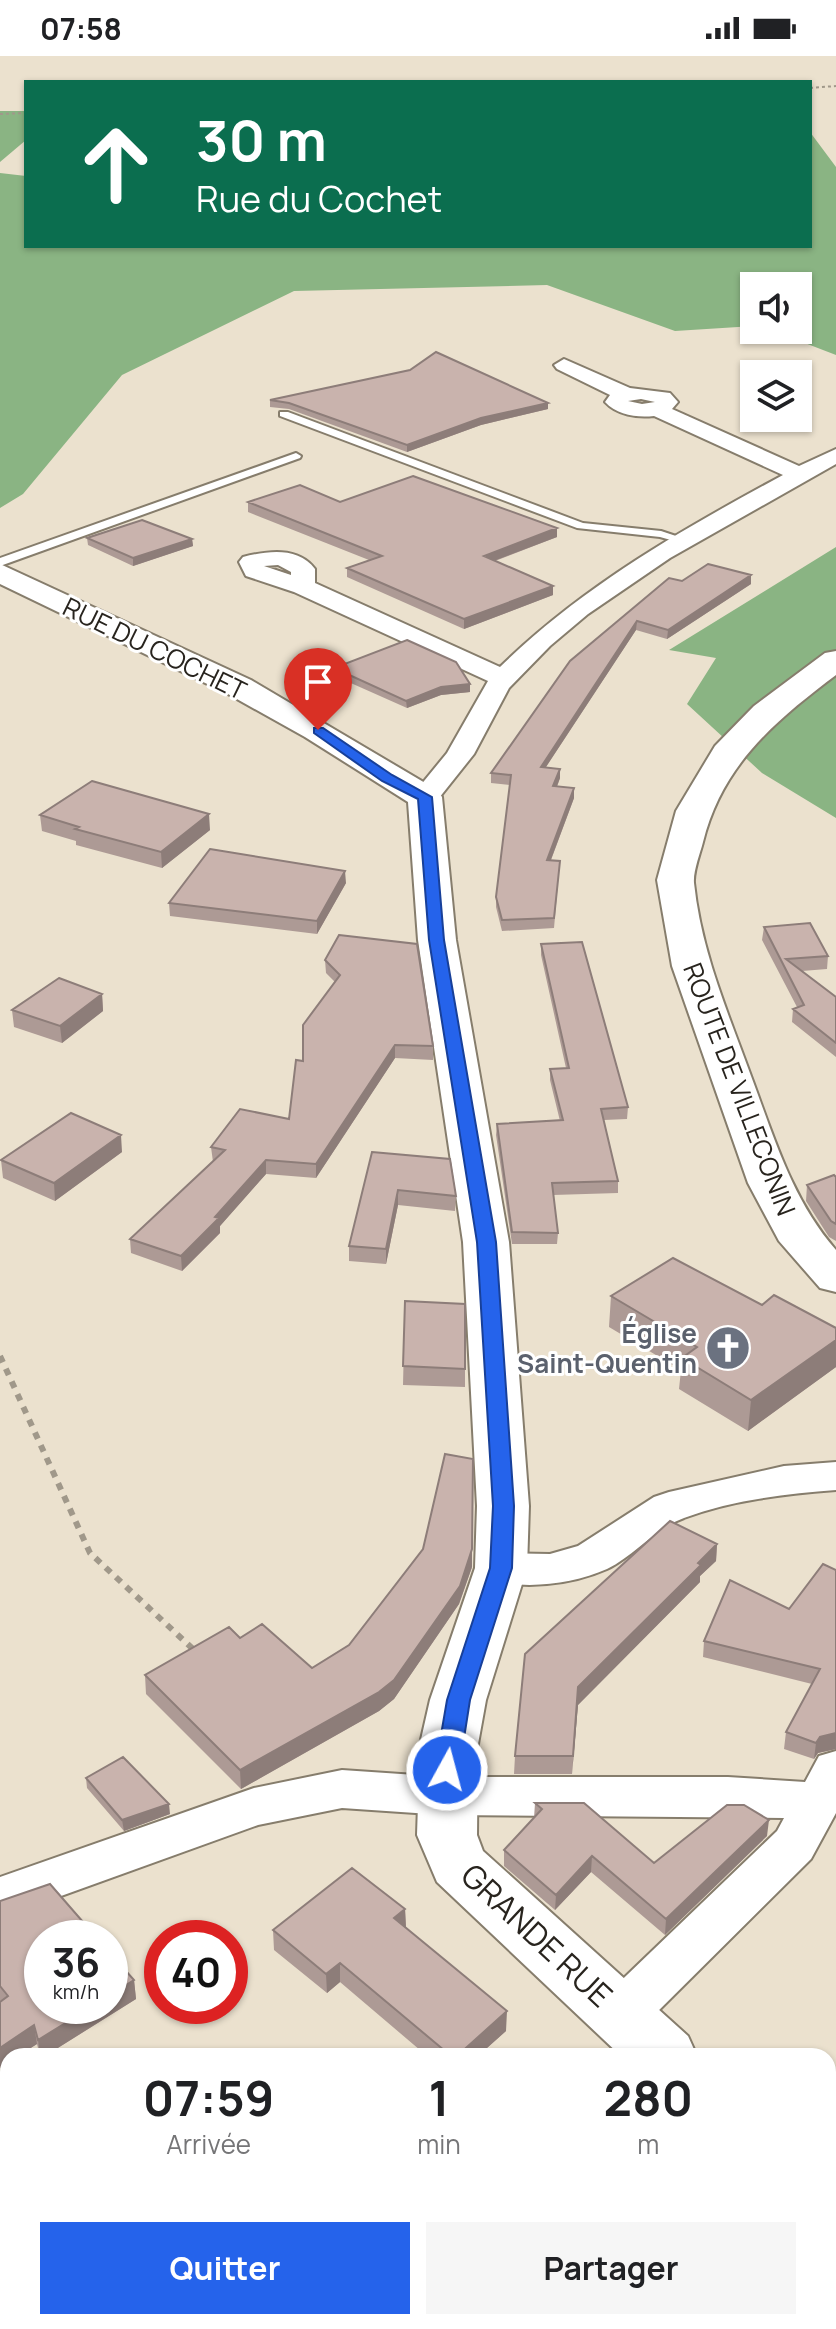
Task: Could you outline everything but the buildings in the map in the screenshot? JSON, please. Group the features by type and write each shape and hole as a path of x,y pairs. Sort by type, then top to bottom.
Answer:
{"street":[{"path":"564,365 625,394 616,399 618,405 639,410 656,409 800,475"},
{"path":"836,455 604,590 546,636 503,678 459,756 425,797 437,940 486,1242 503,1506 501,1568 550,1569 592,1558 669,1507 784,1480 836,1476"},
{"name":"RUE DU COCHET","path":"0,573 194,664 318,730 387,778 425,797"},
{"path":"303,587 503,678"},
{"name":"ROUTE DE VILLECONIN","path":"836,660 765,713 727,753 693,811 675,880 691,966 770,1183 795,1231 836,1278"},
{"name":"GRANDE RUE","path":"501,1568 458,1700 449,1744 445,1796 447,1835 458,1865 657,2048"},
{"path":"0,1898 254,1807 342,1789 445,1796 728,1796 827,1785"},
{"path":"621,2014 794,1845 827,1785"}],"lane":[{"path":"284,414 581,526 661,534 685,541"},
{"path":"0,562 296,456"}],"path":[{"path":"812,88 836,86"},
{"path":"0,114 24,113"},
{"path":"0,1356 90,1553 202,1658"}],"green space":[{"path":"0,111 24,111 24,142 0,162"},
{"path":"812,135 836,167 836,355 807,344 812,344 812,272 740,272 740,327 675,331 547,285 294,291 122,375 23,494 0,508 0,173 24,176 24,248 812,248"},
{"path":"836,547 836,818 762,773 687,704 716,658 669,650"}],"place":[{"name":"Église Saint-Quentin","path":"728,1348"}],"route":[{"path":"318,730 387,778 425,797 437,940 486,1242 503,1506 501,1568 458,1700 447,1770"}]}
